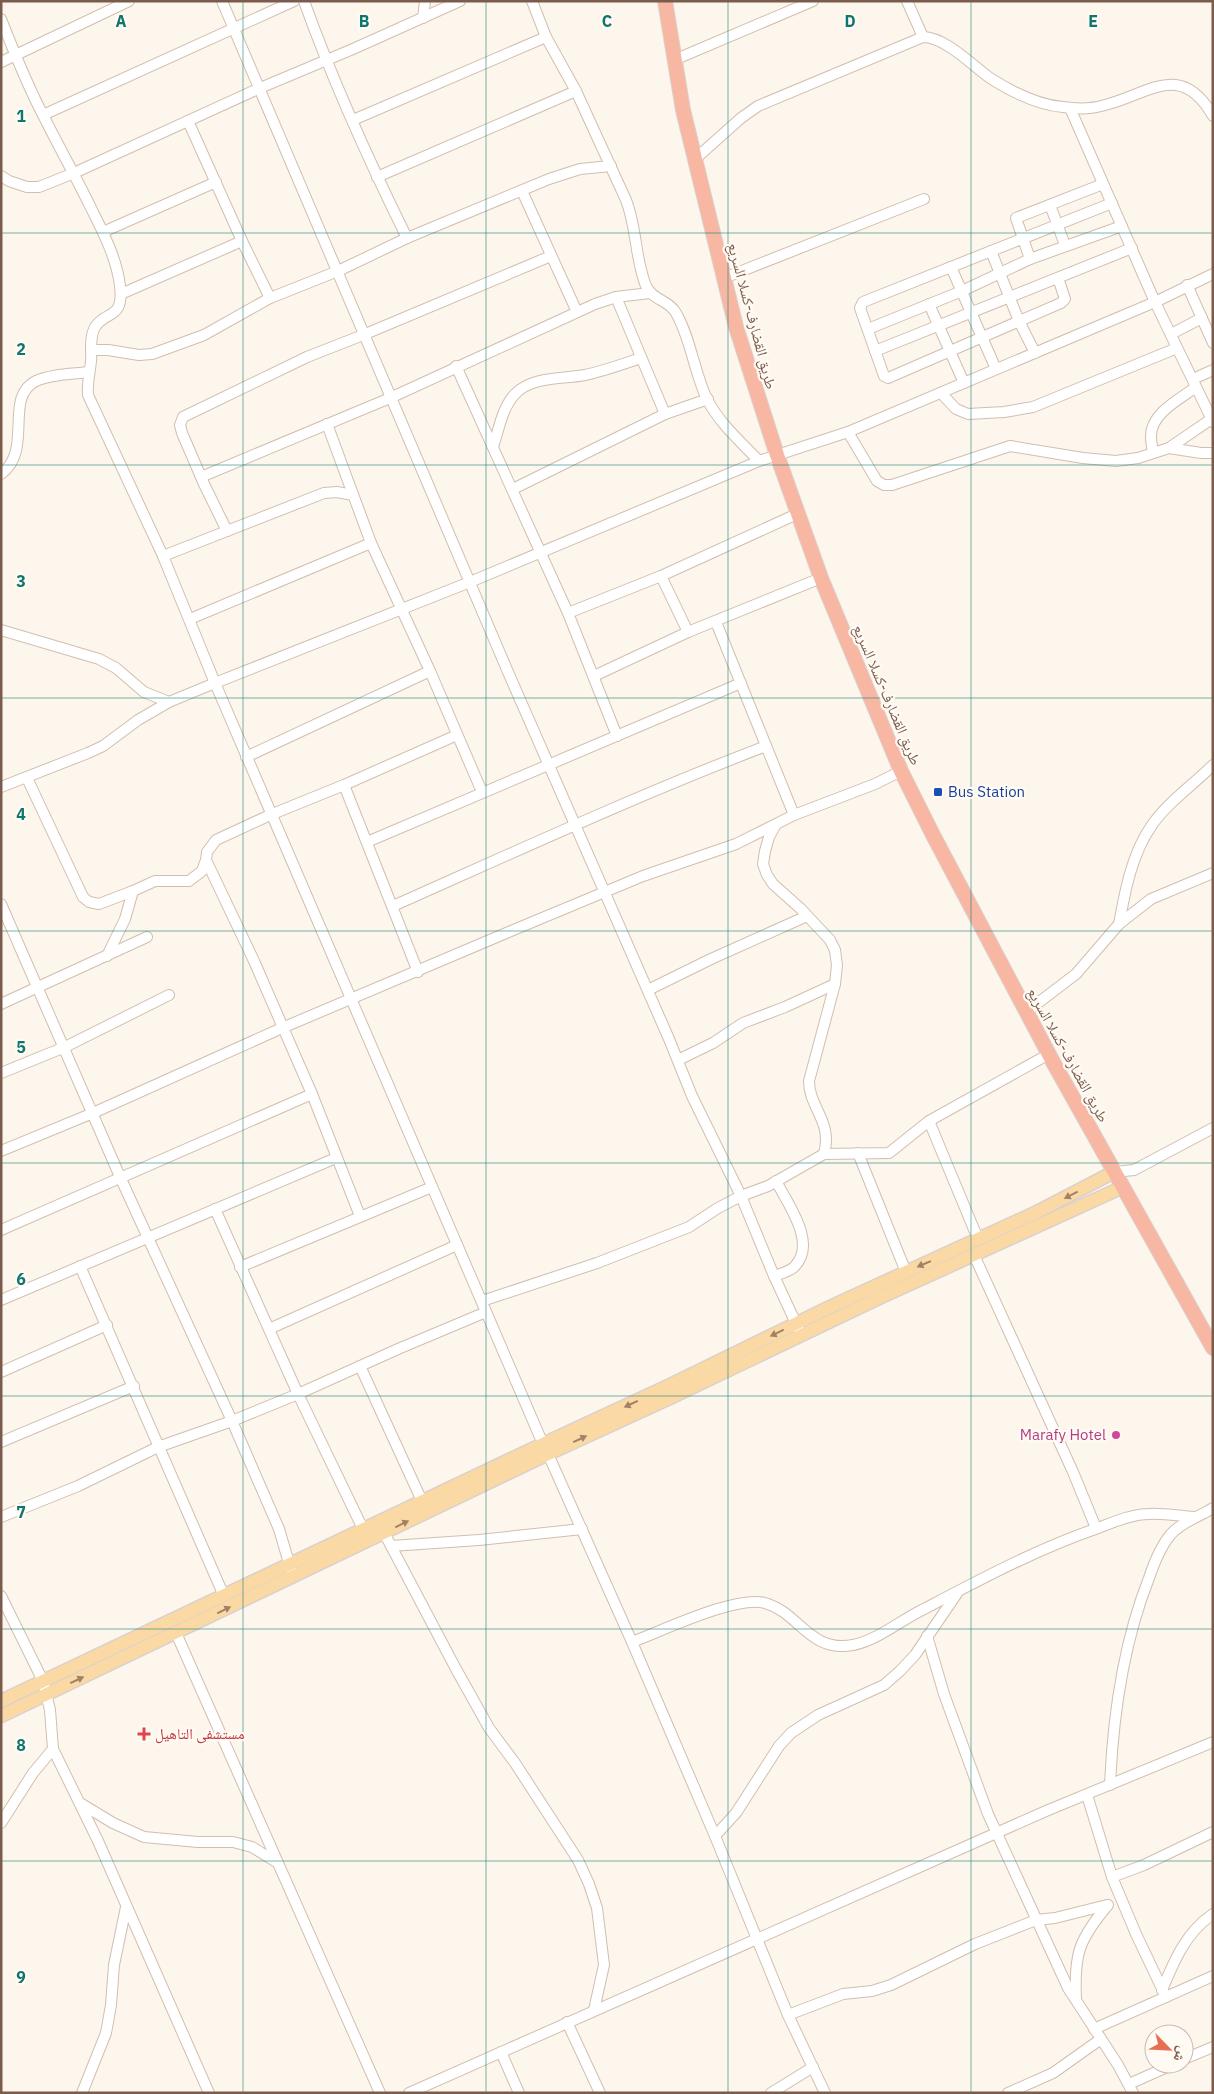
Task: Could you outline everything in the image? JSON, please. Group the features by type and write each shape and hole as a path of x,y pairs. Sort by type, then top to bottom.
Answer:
{"highway":[{"name":"طريق القضارف-كسلا السريع","path":"665,1 674,60 694,160 724,278 753,384 821,578 901,771 951,870 1049,1054 1213,1348"}],"main road":[{"path":"1,1716 176,1634 292,1576 382,1527 798,1329 906,1272 1114,1172"},
{"path":"798,1329 974,1255 1123,1187"},
{"path":"1,1701 363,1529 382,1527 422,1502 546,1449"}],"street":[{"path":"1,62 129,1"},
{"path":"222,1 338,271 390,398 648,990 692,1096 741,1196 798,1329"},
{"path":"43,115 294,1"},
{"path":"304,1 325,60 377,177 407,238"},
{"path":"423,18 425,1"},
{"path":"1,176 9,181 32,188 74,173 260,88 460,1"},
{"path":"532,1 546,37 576,91 631,212 643,276 650,294 675,311 708,400 715,412 758,461"},
{"path":"674,60 813,1"},
{"path":"907,1 923,37"},
{"path":"1,20 43,115 103,232 117,271 121,294 116,312 96,326 91,341 88,395 190,618 270,814 486,1312 632,1642 715,1836 788,2015 825,2093"},
{"path":"353,120 546,37"},
{"path":"694,160 741,118 758,106 923,37 938,39 991,78 1011,90 1038,102 1070,108 1104,106 1158,85 1171,84 1192,90 1199,96 1213,116"},
{"path":"377,177 576,91"},
{"path":"848,432 877,481 884,485 892,485 1010,446 1107,460 1138,458 1170,448 1212,419 1155,302 1070,108"},
{"path":"188,121 270,298"},
{"path":"91,350 108,350 139,355 152,354 204,335 270,298 338,271 407,238 549,179 580,169 611,166"},
{"path":"103,232 216,182"},
{"path":"1030,258 1016,218 1104,184"},
{"path":"522,191 577,312"},
{"path":"724,278 924,199"},
{"path":"1058,278 1065,298 1061,303 888,378 884,376 860,308 863,302 1112,203"},
{"path":"1050,205 1065,245"},
{"path":"868,329 962,291 1030,258 1122,226"},
{"path":"121,294 242,240"},
{"path":"875,351 1132,248"},
{"path":"991,251 1009,298 1035,353"},
{"path":"227,531 182,433 180,425 183,417 307,357 551,256"},
{"path":"951,267 996,369"},
{"path":"1,787 103,746 138,720 169,702 470,582 758,461 848,432 1155,302 1213,274"},
{"path":"1187,286 1213,344"},
{"path":"201,477 390,398 456,366 595,304 616,297 650,294"},
{"path":"616,297 665,414"},
{"path":"929,304 964,383"},
{"path":"1170,334 1202,318"},
{"path":"941,393 956,410 968,414 1004,412 1033,407 1178,348"},
{"path":"493,447 503,413 521,388 540,382 598,372 641,358"},
{"path":"456,366 568,613 617,736"},
{"path":"1153,452 1152,428 1160,413 1194,383 1213,370"},
{"path":"1,474 6,471 15,455 19,440 19,403 24,392 35,381 49,377 89,372"},
{"path":"513,489 665,414 708,400"},
{"path":"327,424 371,542 402,608 482,792"},
{"path":"1170,448 1213,453"},
{"path":"163,556 324,493 337,492 353,495"},
{"path":"568,613 661,576 797,514"},
{"path":"190,618 371,542"},
{"path":"661,576 688,632"},
{"path":"594,676 688,632 821,578"},
{"path":"716,622 794,814"},
{"path":"1,630 99,659 116,668 144,692 169,702"},
{"path":"246,758 430,672"},
{"path":"367,842 742,683"},
{"path":"27,778 83,897 89,902 99,904 155,881 190,881 202,871 207,852 216,840 270,814 344,785 457,735"},
{"path":"393,906 702,770 766,746"},
{"path":"1118,924 1126,886 1137,855 1151,825 1213,765"},
{"path":"1,1152 282,1028 644,876 712,854 759,834 794,814 875,784 901,771"},
{"path":"344,785 418,972"},
{"path":"775,825 765,851 763,864 766,875 773,884 808,916 830,940 835,950 837,964 835,984 809,1081 809,1086 826,1132 824,1154"},
{"path":"206,860 254,961 312,1094 360,1216"},
{"path":"1026,1012 1076,974 1118,924 1151,900 1213,873"},
{"path":"107,956 125,919 133,891"},
{"path":"1,904 147,1237 279,1528 292,1576"},
{"path":"648,990 808,916"},
{"path":"1,1004 147,937"},
{"path":"678,1060 713,1043 743,1023 785,1007 835,984"},
{"path":"1,1073 65,1047 169,995"},
{"path":"482,1302 597,1263 689,1226 741,1196 776,1181 824,1154 889,1153 929,1121 1049,1054"},
{"path":"1,1230 312,1094"},
{"path":"929,1121 978,1239"},
{"path":"1114,1172 1134,1170 1213,1128"},
{"path":"858,1153 906,1272"},
{"path":"1,1300 336,1158"},
{"path":"1123,1187 1134,1170"},
{"path":"774,1276 794,1268 802,1256 804,1242 801,1230 776,1181"},
{"path":"240,1267 432,1187"},
{"path":"215,1209 298,1394 363,1529"},
{"path":"268,1329 457,1244"},
{"path":"974,1255 1073,1472 1096,1528"},
{"path":"80,1266 224,1596"},
{"path":"1,1517 78,1486 158,1447 232,1422 486,1312"},
{"path":"1,1372 107,1325"},
{"path":"360,1366 422,1502"},
{"path":"1,1442 134,1386"},
{"path":"1110,1785 1111,1745 1117,1698 1136,1614 1159,1552 1170,1535 1182,1524 1213,1508"},
{"path":"632,1642 734,1604 754,1601 779,1609 808,1634 830,1646 855,1644 871,1638 960,1590 1050,1545 1096,1528 1148,1513 1194,1517"},
{"path":"382,1527 489,1728 515,1763 572,1852 589,1884 597,1908 604,1965 594,2010"},
{"path":"391,1546 479,1540 582,1529"},
{"path":"715,1836 736,1813 779,1746 791,1733 818,1715 884,1685 915,1655 960,1590"},
{"path":"1,1596 47,1694 53,1731 53,1749 98,1841 207,2092"},
{"path":"176,1634 380,2093"},
{"path":"927,1636 944,1694 976,1786 1036,1920 1076,2001 1131,2088 1156,2074"},
{"path":"409,2093 998,1832 1213,1742"},
{"path":"1,1823 33,1773 53,1749"},
{"path":"1086,1795 1118,1893 1164,1994"},
{"path":"79,1802 113,1823 144,1838 198,1842 233,1842 252,1847 278,1863"},
{"path":"1112,1877 1144,1865 1213,1832"},
{"path":"1076,2001 1075,1973 1078,1954 1084,1937 1118,1893"},
{"path":"788,2015 843,1994 872,1991 891,1984 975,1944 1036,1920 1055,1918 1107,1905"},
{"path":"82,2093 106,2033 111,2005 114,1965 126,1907"},
{"path":"1164,1994 1177,1954 1189,1936 1203,1921 1213,1914"},
{"path":"1094,2029 1164,1994 1213,1976"},
{"path":"567,2022 600,2093"},
{"path":"1008,2093 1053,2072 1101,2039"},
{"path":"1194,2056 1213,2047"},
{"path":"501,2052 519,2093"},
{"path":"771,2093 813,2067"}],"place":[{"name":"Bus Station","path":"938,792"},
{"name":"Marafy Hotel","path":"1116,1435"},
{"name":"مستشفى التاهيل","path":"144,1734"}]}
